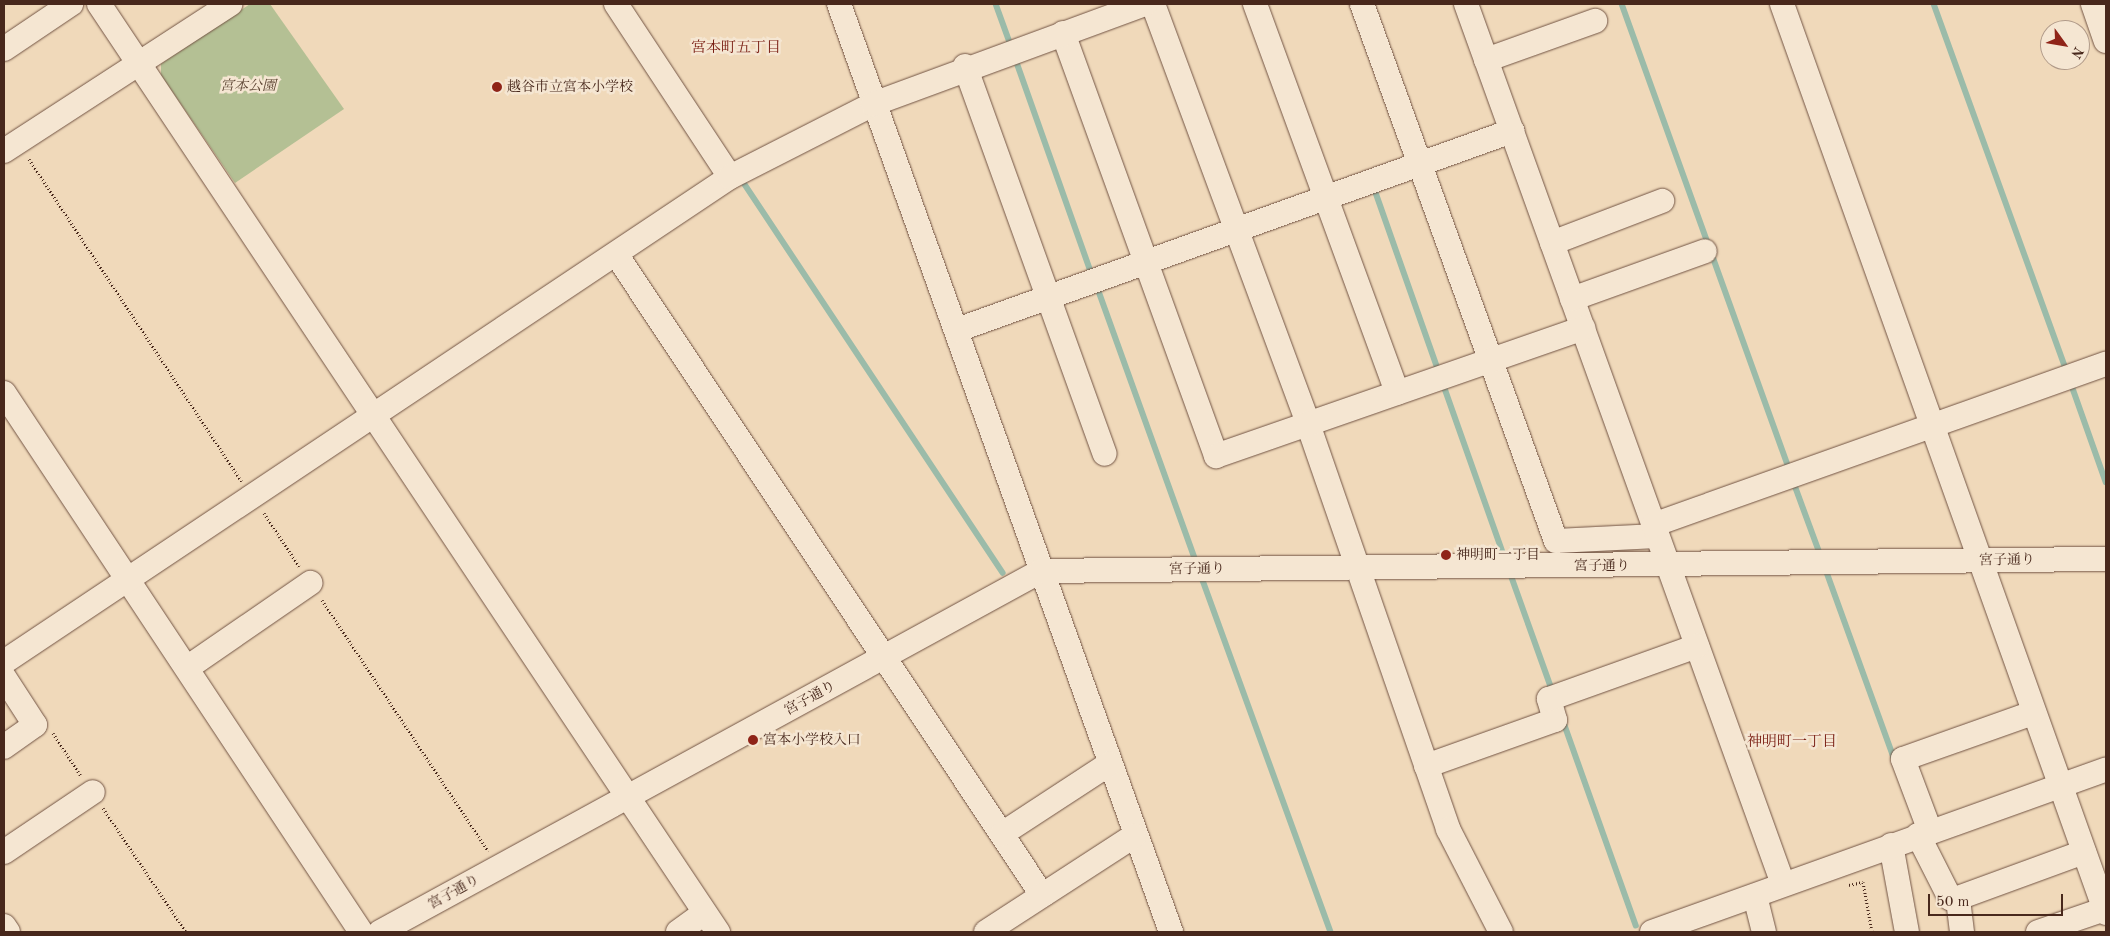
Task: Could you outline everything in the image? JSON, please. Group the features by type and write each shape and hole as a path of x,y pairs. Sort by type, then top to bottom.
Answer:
{"street":[{"path":"4,49 71,4"},
{"path":"99,4 372,416 718,932"},
{"path":"4,151 230,4"},
{"path":"616,4 730,177"},
{"path":"839,4 873,104 957,330 1134,836 1171,932"},
{"path":"4,662 730,177 873,104 965,66 1145,4"},
{"path":"1153,4 1308,424 1448,829 1501,932"},
{"path":"1255,4 1397,393"},
{"path":"1362,4 1556,541 1655,530 1932,425 2106,364"},
{"path":"1467,4 1783,884"},
{"path":"1782,4 1981,560 2059,786 2106,911 2038,932"},
{"path":"2093,4 2106,41"},
{"path":"1486,60 1595,21"},
{"path":"1064,33 1149,262 1216,456 1582,328"},
{"path":"965,66 1105,454"},
{"path":"957,330 1512,132"},
{"path":"1552,243 1662,202"},
{"path":"1572,299 1705,251"},
{"path":"616,254 886,656 1042,896"},
{"path":"4,393 361,932"},
{"name":"宮子通り","path":"380,932 1040,571 1668,566 2106,559"},
{"path":"186,668 310,583"},
{"path":"1426,766 1555,720 1548,699 1697,646"},
{"path":"4,677 35,725 4,747"},
{"path":"2033,713 1903,759 1924,833 1950,898 1958,898 2084,852"},
{"path":"1002,834 1109,764"},
{"path":"1652,932 2106,769"},
{"path":"4,852 93,792"},
{"path":"986,932 1134,836"},
{"path":"1891,845 1906,932"},
{"path":"1755,896 1764,932"},
{"path":"1958,898 1962,932"},
{"path":"678,932 704,913"},
{"path":"4,926 8,932"}],"path":[{"path":"1844,886 1863,882 1872,932"}],"green space":[{"name":"宮本公園","path":"250,4 270,4 344,109 235,183 161,75 161,64"}],"waterway":[{"path":"996,4 1012,48"},
{"path":"1622,4 1790,471"},
{"path":"1934,4 2067,372"},
{"path":"1015,57 1093,277"},
{"path":"740,177 1003,573"},
{"path":"1375,190 1439,372"},
{"path":"1097,286 1197,564"},
{"path":"1443,383 1506,561"},
{"path":"2071,383 2106,482"},
{"path":"1793,480 1821,556"},
{"path":"1825,567 1895,760"},
{"path":"1510,572 1553,692"},
{"path":"1201,575 1331,932"},
{"path":"1563,720 1636,925"}],"place":[{"name":"越谷市立宮本小学校","path":"497,87"},
{"name":"神明町一丁目","path":"1446,555"},
{"name":"宮本小学校入口","path":"753,740"}],"district":[{"name":"宮本町五丁目","path":"736,49"},
{"name":"神明町一丁目","path":"1792,743"}]}
